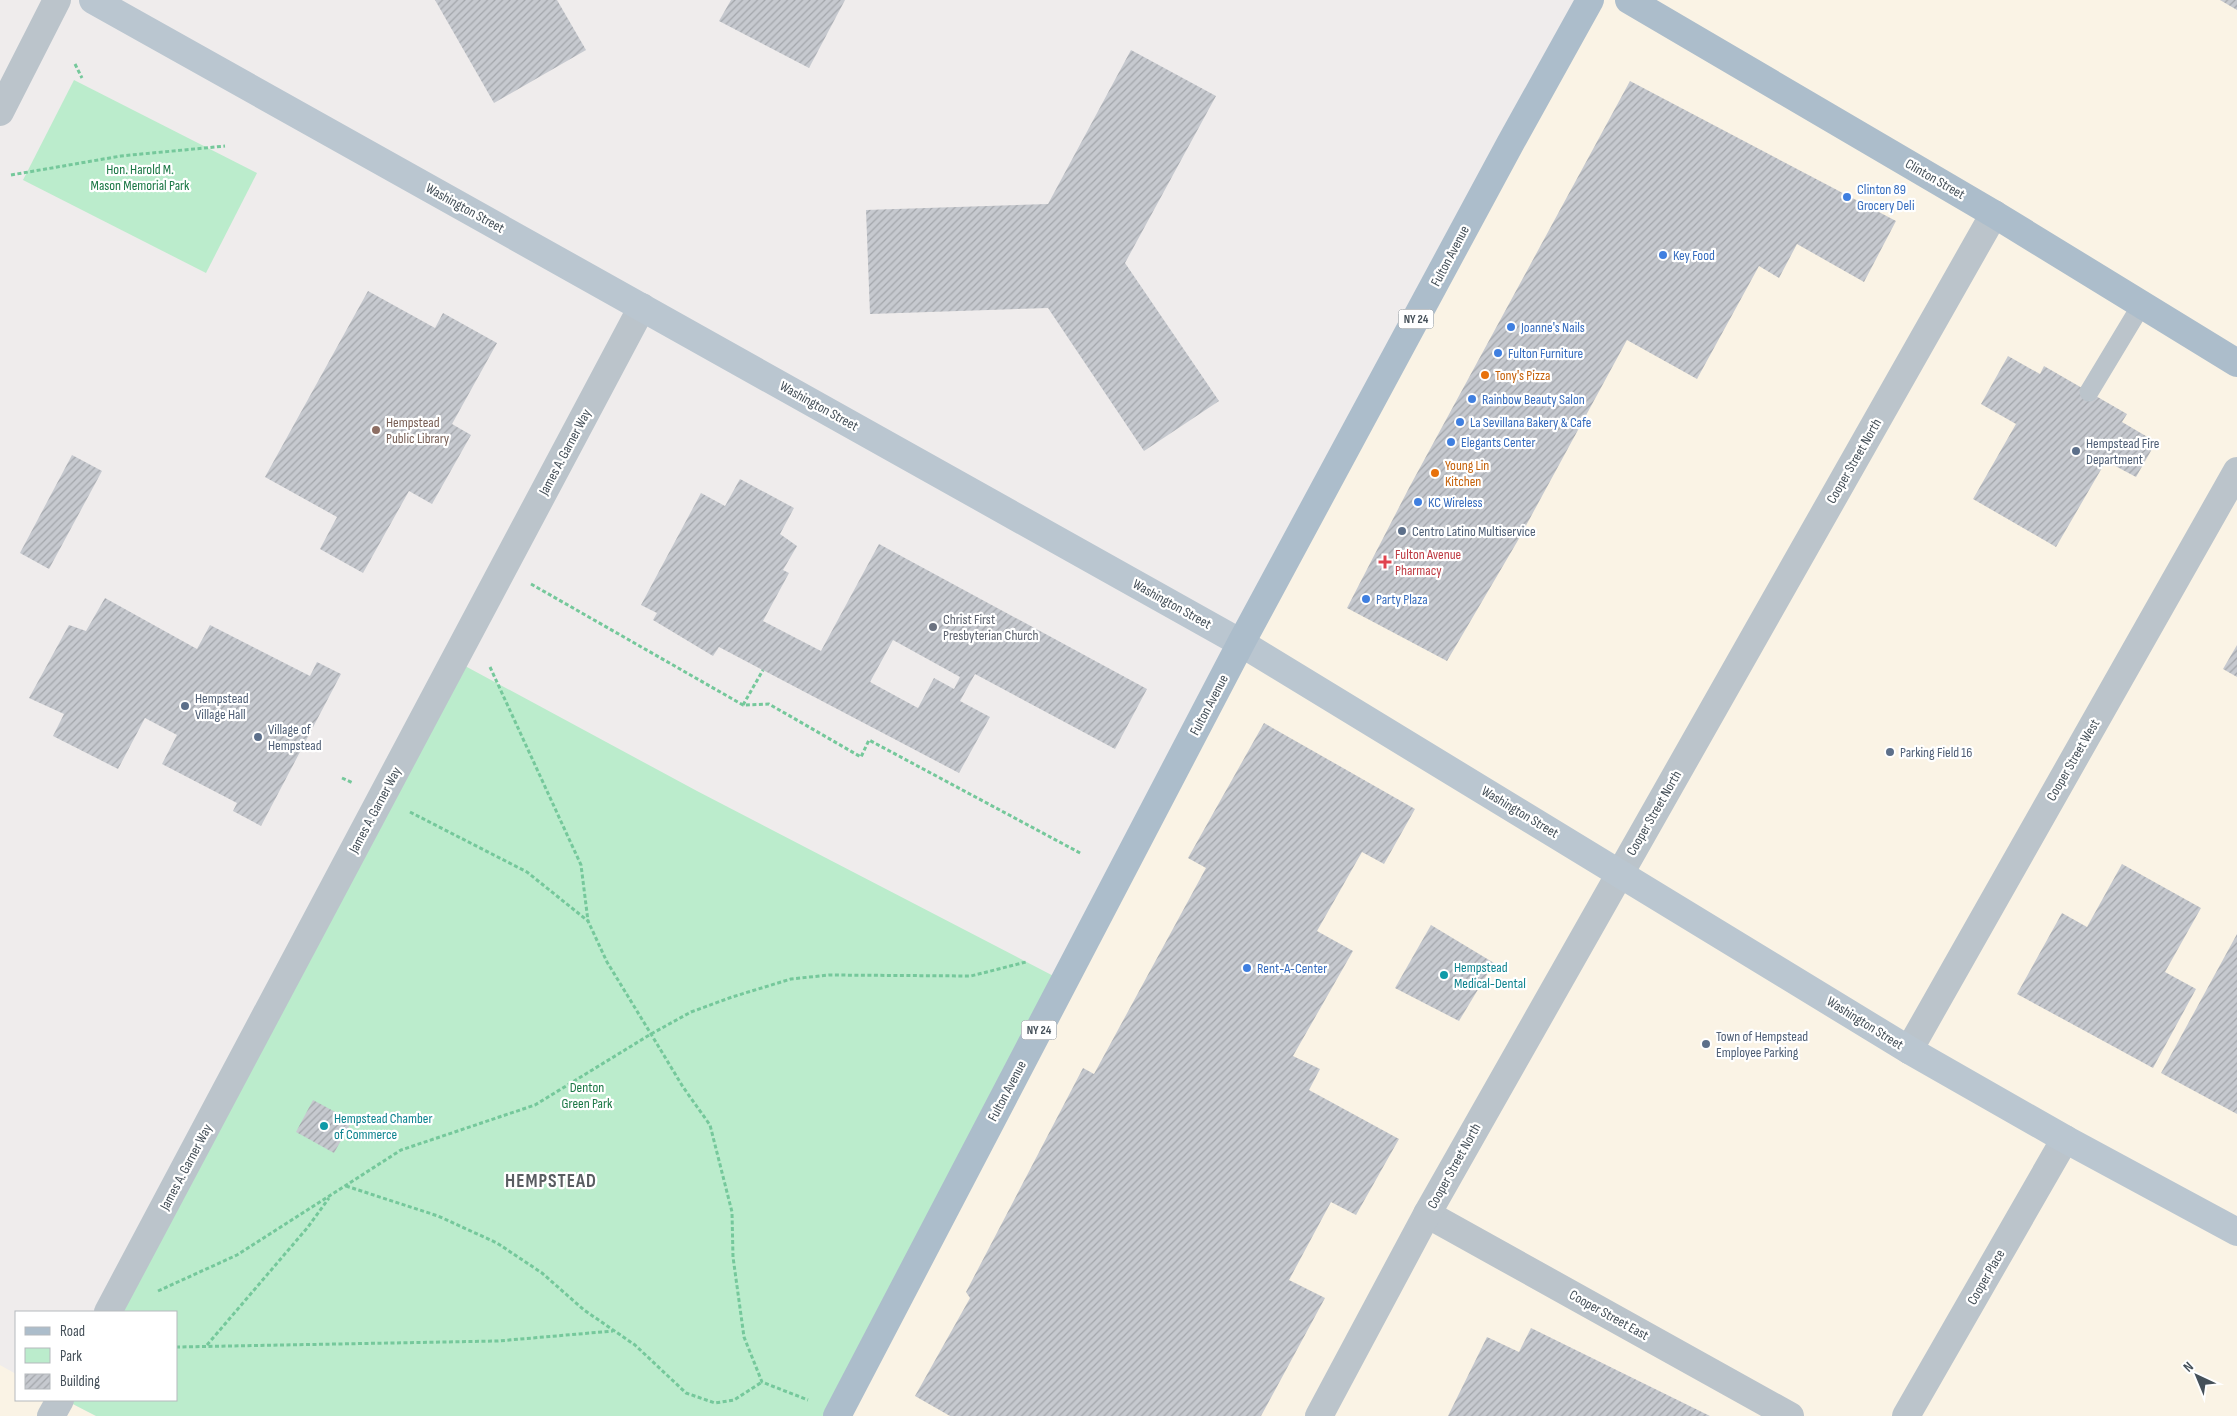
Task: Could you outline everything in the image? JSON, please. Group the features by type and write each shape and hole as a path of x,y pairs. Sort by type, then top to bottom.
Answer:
{"main road":[{"name":"Washington Street","path":"93,0 1242,643 1908,1050 2237,1232"},
{"name":"Fulton Avenue","path":"841,1415 1242,643 1505,152 1590,0"},
{"name":"Clinton Street","path":"1629,0 1994,214 2237,363"}],"street":[{"path":"0,112 57,0"},
{"name":"Cooper Street North","path":"1319,1416 1427,1214 1994,214"},
{"name":"James A. Garner Way","path":"109,1311 642,307"},
{"name":"Cooper Street West","path":"1908,1050 2237,471"},
{"name":"Cooper Place","path":"1906,1416 2066,1139"},
{"name":"Cooper Street East","path":"1427,1214 1790,1416"},
{"path":"51,1416 59,1401"}],"lane":[{"path":"2089,392 2142,304"}],"path":[{"path":"75,64 82,78"},
{"path":"11,175 122,156 225,146"},
{"path":"503,569 743,705 768,704 861,757 869,740 1082,854"},
{"path":"490,666 581,864 588,921 608,962 682,1087 710,1125 732,1212 733,1257 744,1337 762,1382 841,1415"},
{"path":"743,705 762,670"},
{"path":"342,778 382,796 527,872 588,921"},
{"path":"158,1291 238,1255 401,1150 535,1105 651,1034 691,1012 791,979 829,975 971,976 1026,962"},
{"path":"346,1186 438,1216 497,1243 542,1274 584,1310 635,1346 686,1393 715,1403 734,1400 762,1382"},
{"path":"207,1346 308,1228 330,1196"},
{"path":"178,1347 498,1341 614,1331"}],"shaded area":[{"path":"1590,0 2237,0 2237,1416 840,1416"},
{"path":"0,1365 15,1373 15,1401 67,1401 96,1416 0,1416"}],"green space":[{"name":"Hon. Harold M. Mason Memorial Park","path":"74,80 257,173 206,273 23,180"},
{"name":"Denton Green Park","path":"454,660 697,791 1065,982 838,1416 96,1416 67,1401 178,1401 178,1311 110,1311"}],"building":[{"path":"435,0 557,0 586,50 494,103"},
{"path":"731,0 845,0 809,68 719,21"},
{"path":"2220,0 2237,0 2237,10"},
{"path":"1131,50 1216,96 1125,263 1219,401 1144,451 1048,308 870,314 866,210 1048,204"},
{"path":"1630,81 1896,221 1864,282 1797,244 1779,278 1759,266 1697,379 1627,340 1517,542 1447,661 1347,608 1410,486"},
{"name":"Hempstead Public Library","path":"368,291 435,328 443,313 497,343 452,424 471,435 432,504 409,491 363,573 320,549 337,517 265,477"},
{"name":"Hempstead Fire Department","path":"2008,356 2040,374 2044,366 2127,414 2122,422 2156,442 2136,477 2106,461 2056,547 1973,499 2016,424 1981,404"},
{"path":"72,455 102,471 49,569 20,553"},
{"name":"Christ First Presbyterian Church","path":"740,479 794,508 780,534 797,546 783,570 789,573 763,621 821,651 879,544 1147,689 1115,749 975,674 960,701 990,717 959,773 719,647 713,656 653,620 657,613 641,605 701,493 725,506","holes":["893,640 960,677 954,689 934,678 918,708 870,682"]},
{"name":"Hempstead Village Hall","path":"105,598 197,649 210,625 310,676 317,662 341,674 261,826 233,811 237,803 162,764 177,735 145,718 118,769 53,736 64,714 29,698 69,625 86,631"},
{"path":"2237,645 2237,677 2223,669"},
{"path":"1264,723 1415,809 1384,864 1362,852 1317,931 1353,951 1293,1056 1320,1069 1309,1090 1399,1139 1356,1215 1331,1202 1289,1280 1325,1298 1261,1416 950,1416 915,1396 970,1298 966,1292 1083,1068 1094,1074 1206,868 1188,858"},
{"path":"2122,864 2201,908 2165,972 2196,989 2153,1068 2017,994 2062,913 2087,927"},
{"name":"Hempstead Medical-Dental","path":"1431,925 1494,963 1459,1021 1395,988"},
{"path":"2237,934 2237,1114 2161,1073"},
{"name":"Hempstead Chamber of Commerce","path":"313,1100 352,1121 334,1153 296,1132"},
{"path":"1531,1328 1710,1416 1448,1416 1487,1337 1519,1352"}],"place":[{"name":"Clinton 89 Grocery Deli","path":"1847,197"},
{"name":"Key Food","path":"1663,255"},
{"name":"Joanne's Nails","path":"1511,327"},
{"name":"Fulton Furniture","path":"1498,353"},
{"name":"Tony's Pizza","path":"1485,375"},
{"name":"Rainbow Beauty Salon","path":"1472,399"},
{"name":"La Sevillana Bakery & Cafe","path":"1460,422"},
{"name":"Hempstead Public Library","path":"376,430"},
{"name":"Elegants Center","path":"1451,442"},
{"name":"Hempstead Fire Department","path":"2076,451"},
{"name":"Young Lin Kitchen","path":"1435,473"},
{"name":"KC Wireless","path":"1418,502"},
{"name":"Centro Latino Multiservice","path":"1402,531"},
{"name":"Fulton Avenue Pharmacy","path":"1385,562"},
{"name":"Party Plaza","path":"1366,599"},
{"name":"Christ First Presbyterian Church","path":"933,627"},
{"name":"Hempstead Village Hall","path":"185,706"},
{"name":"Village of Hempstead","path":"258,737"},
{"name":"Parking Field 16","path":"1890,752"},
{"name":"Rent-A-Center","path":"1247,968"},
{"name":"Hempstead Medical-Dental","path":"1444,975"},
{"name":"Town of Hempstead Employee Parking","path":"1706,1044"},
{"name":"Hempstead Chamber of Commerce","path":"324,1126"}],"district":[{"name":"HEMPSTEAD","path":"551,1181"}]}
